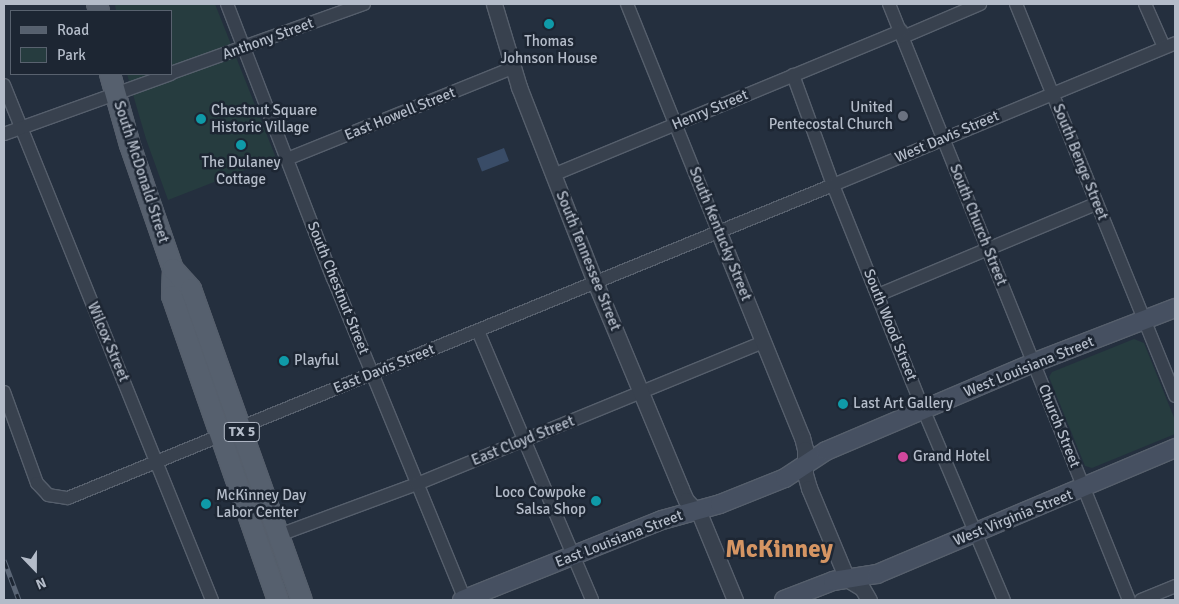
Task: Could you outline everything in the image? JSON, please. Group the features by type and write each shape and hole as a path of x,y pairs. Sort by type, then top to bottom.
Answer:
{"main road":[{"name":"South McDonald Street","path":"110,75 130,145 173,270 172,296 278,600"},
{"name":"South McDonald Street","path":"173,270 191,289 302,600"},
{"name":"West Louisiana Street","path":"804,466 826,451 924,411 1033,363 1175,308"},
{"name":"West Virginia Street","path":"784,600 826,583 877,574 1175,448"},
{"name":"East Louisiana Street","path":"464,600 662,520 720,504 785,478 804,466"}],"street":[{"name":"South Chestnut Street","path":"227,4 372,374 464,600"},
{"name":"South Tennessee Street","path":"494,4 512,68 595,282 686,500 696,510 735,600"},
{"name":"South Kentucky Street","path":"627,4 802,437 805,449 804,466 809,488 847,579"},
{"name":"South Church Street","path":"889,4 1033,363"},
{"path":"902,34 980,4"},
{"name":"South Benge Street","path":"1016,4 1175,396"},
{"path":"1145,4 1170,45"},
{"name":"Anthony Street","path":"172,74 359,5"},
{"name":"Henry Street","path":"553,175 867,44 902,34"},
{"name":"West Davis Street","path":"719,233 1170,45"},
{"name":"East Howell Street","path":"287,159 512,68"},
{"name":"Anthony Street","path":"4,134 168,75"},
{"name":"South Wood Street","path":"793,75 833,186 924,411 1004,600"},
{"name":"Wilcox Street","path":"4,85 212,600"},
{"path":"878,295 1096,204"},
{"name":"East Davis Street","path":"4,392 37,483 48,495 68,498 719,233"},
{"path":"478,331 524,441 575,554 592,600"},
{"name":"East Cloyd Street","path":"279,535 417,484 764,342"},
{"name":"Church Street","path":"1033,363 1129,600"},
{"path":"847,579 862,588 869,600"},
{"path":"1141,600 1175,586"}],"green space":[{"name":"Chestnut Square Historic Village","path":"115,4 215,4 276,158 168,200 146,139 127,75 172,75 172,10 116,10"},
{"path":"1134,339 1144,343 1175,420 1175,434 1092,468 1085,466 1049,377 1052,372"}],"water":[{"path":"504,148 509,161 482,171 477,158"}],"railway":[{"path":"4,560 19,600"}],"place":[{"name":"Thomas Johnson House","path":"549,24"},
{"name":"United Pentecostal Church","path":"903,116"},
{"name":"Chestnut Square Historic Village","path":"201,119"},
{"name":"The Dulaney Cottage","path":"241,145"},
{"name":"Playful","path":"284,361"},
{"name":"Last Art Gallery","path":"843,404"},
{"name":"Grand Hotel","path":"903,457"},
{"name":"Loco Cowpoke Salsa Shop","path":"596,501"},
{"name":"McKinney Day Labor Center","path":"206,504"}],"district":[{"name":"McKinney","path":"779,549"}]}
